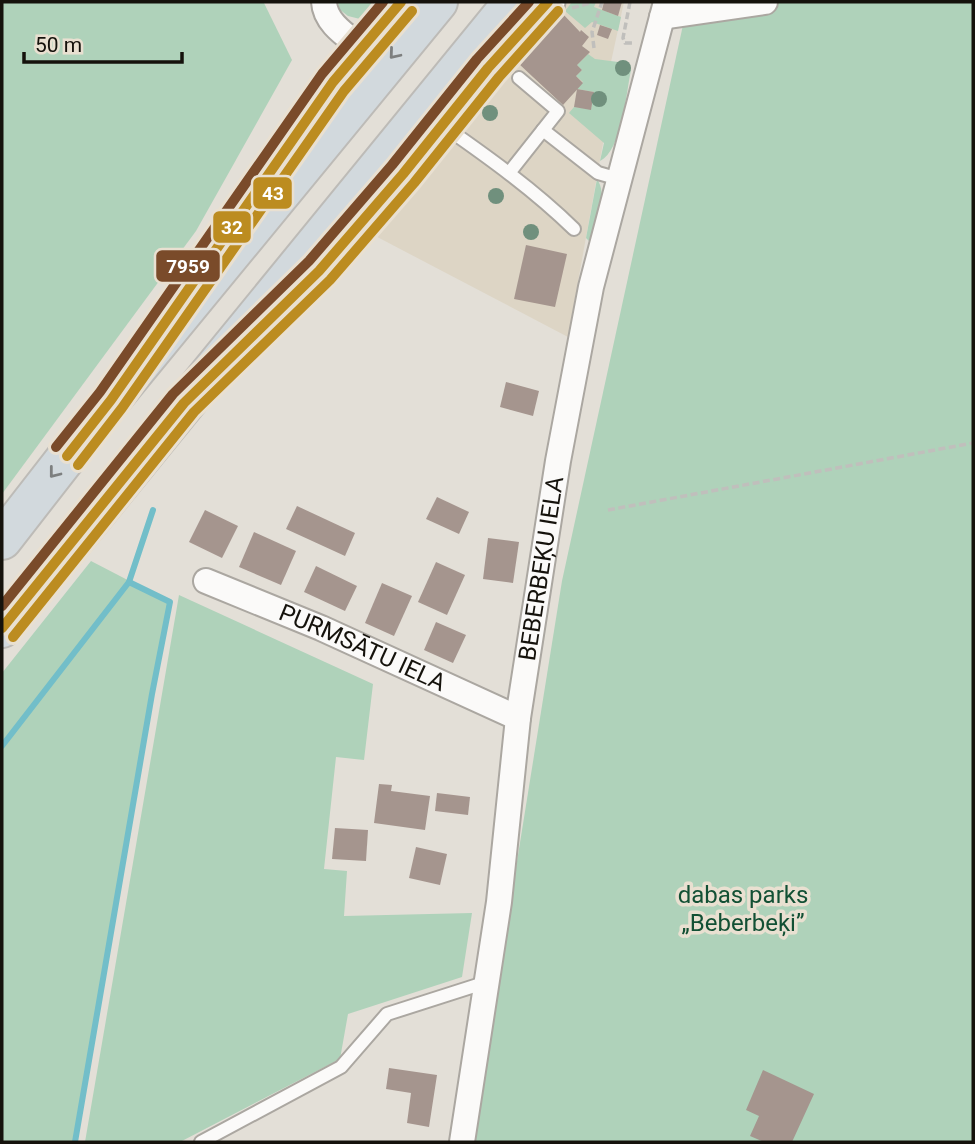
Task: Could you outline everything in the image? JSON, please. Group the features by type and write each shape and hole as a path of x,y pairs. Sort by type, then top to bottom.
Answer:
{"highway":[{"path":"2,540 111,400 438,2"},
{"path":"2,628 513,2"}],"street":[{"path":"324,2 323,7 335,27 362,48"},
{"path":"111,400 333,82 401,2"},
{"path":"184,403 319,271 488,68 548,2"},
{"path":"664,9 765,2"},
{"name":"BEBERBEĶU IELA","path":"462,1142 499,902 518,718 558,461 591,287 664,9"},
{"name":"PURMSĀTU IELA","path":"206,581 321,628 518,718"}],"lane":[{"path":"509,173 558,111 519,78"},
{"path":"442,125 509,173 553,208 574,229"},
{"path":"543,130 597,173 619,179"},
{"path":"201,1142 341,1067 387,1014 487,982"}],"path":[{"path":"594,48 592,32 602,2"},
{"path":"630,2 623,38 625,43 630,45 636,40"},
{"path":"608,510 973,443"}],"shaded area":[{"path":"567,2 624,2 606,85 613,88 568,337 362,229 433,151 447,152"}],"green space":[{"path":"2,2 261,2 264,3 292,60 196,231 2,494"},
{"path":"338,2 386,2 364,20 348,16 339,9"},
{"path":"572,2 596,2 594,7 621,17 618,31 592,22 585,28 565,11"},
{"name":"dabas parks „Beberbeķi”","path":"688,2 973,2 973,1142 472,1142 562,581"},
{"path":"588,54 595,59 626,63 631,70 618,133 607,155 600,161 604,143 569,113 574,107 591,109 594,92 577,89 583,82 576,76 582,70 577,65"},
{"path":"597,179 602,201 589,241 586,238"},
{"path":"91,561 170,602 75,1142 2,1142 2,673"},
{"path":"179,595 373,684 364,760 336,757 324,869 347,871 344,916 472,913 462,977 348,1014 340,1059 180,1142 85,1142"}],"building":[{"path":"604,2 622,2 618,16 602,10"},
{"path":"562,13 580,32 581,30 589,37 582,46 590,52 577,65 582,70 576,76 583,83 563,105 518,63 543,35 551,30 549,27"},
{"path":"600,25 612,29 608,39 597,35"},
{"path":"577,89 594,92 591,110 574,107"},
{"path":"526,245 567,254 555,307 514,299"},
{"path":"506,382 539,391 533,416 500,407"},
{"path":"437,497 469,512 459,534 426,519"},
{"path":"297,506 355,533 345,556 286,529"},
{"path":"205,510 238,526 222,558 189,542"},
{"path":"254,532 296,551 281,585 239,567"},
{"path":"488,538 519,542 513,583 483,579"},
{"path":"436,562 465,575 447,615 418,602"},
{"path":"316,566 357,586 345,611 304,592"},
{"path":"382,583 412,596 394,636 365,623"},
{"path":"436,622 466,635 453,663 424,650"},
{"path":"379,784 392,785 391,791 430,796 425,830 374,823"},
{"path":"437,793 470,797 468,815 435,811"},
{"path":"335,828 368,830 366,861 332,859"},
{"path":"416,847 447,854 440,885 409,878"},
{"path":"389,1068 437,1075 429,1127 407,1123 411,1093 386,1089"},
{"path":"763,1070 814,1094 792,1142 764,1142 750,1136 759,1116 746,1110"}],"waterway":[{"path":"2,746 129,582 153,510"},
{"path":"75,1142 170,602 129,582"}],"transit line":[{"name":"7959","path":"56,447 100,392 322,74 383,2"},
{"name":"32","path":"67,456 111,400 333,82 401,2"},
{"name":"7959","path":"2,606 173,394 309,261 392,165 477,59 529,2"},
{"name":"32","path":"2,628 184,403 319,271 403,174 488,68 548,2"},
{"name":"43","path":"78,465 122,408 344,91 412,11"},
{"name":"43","path":"13,637 194,412 330,280 414,183 499,77 558,11"}]}
